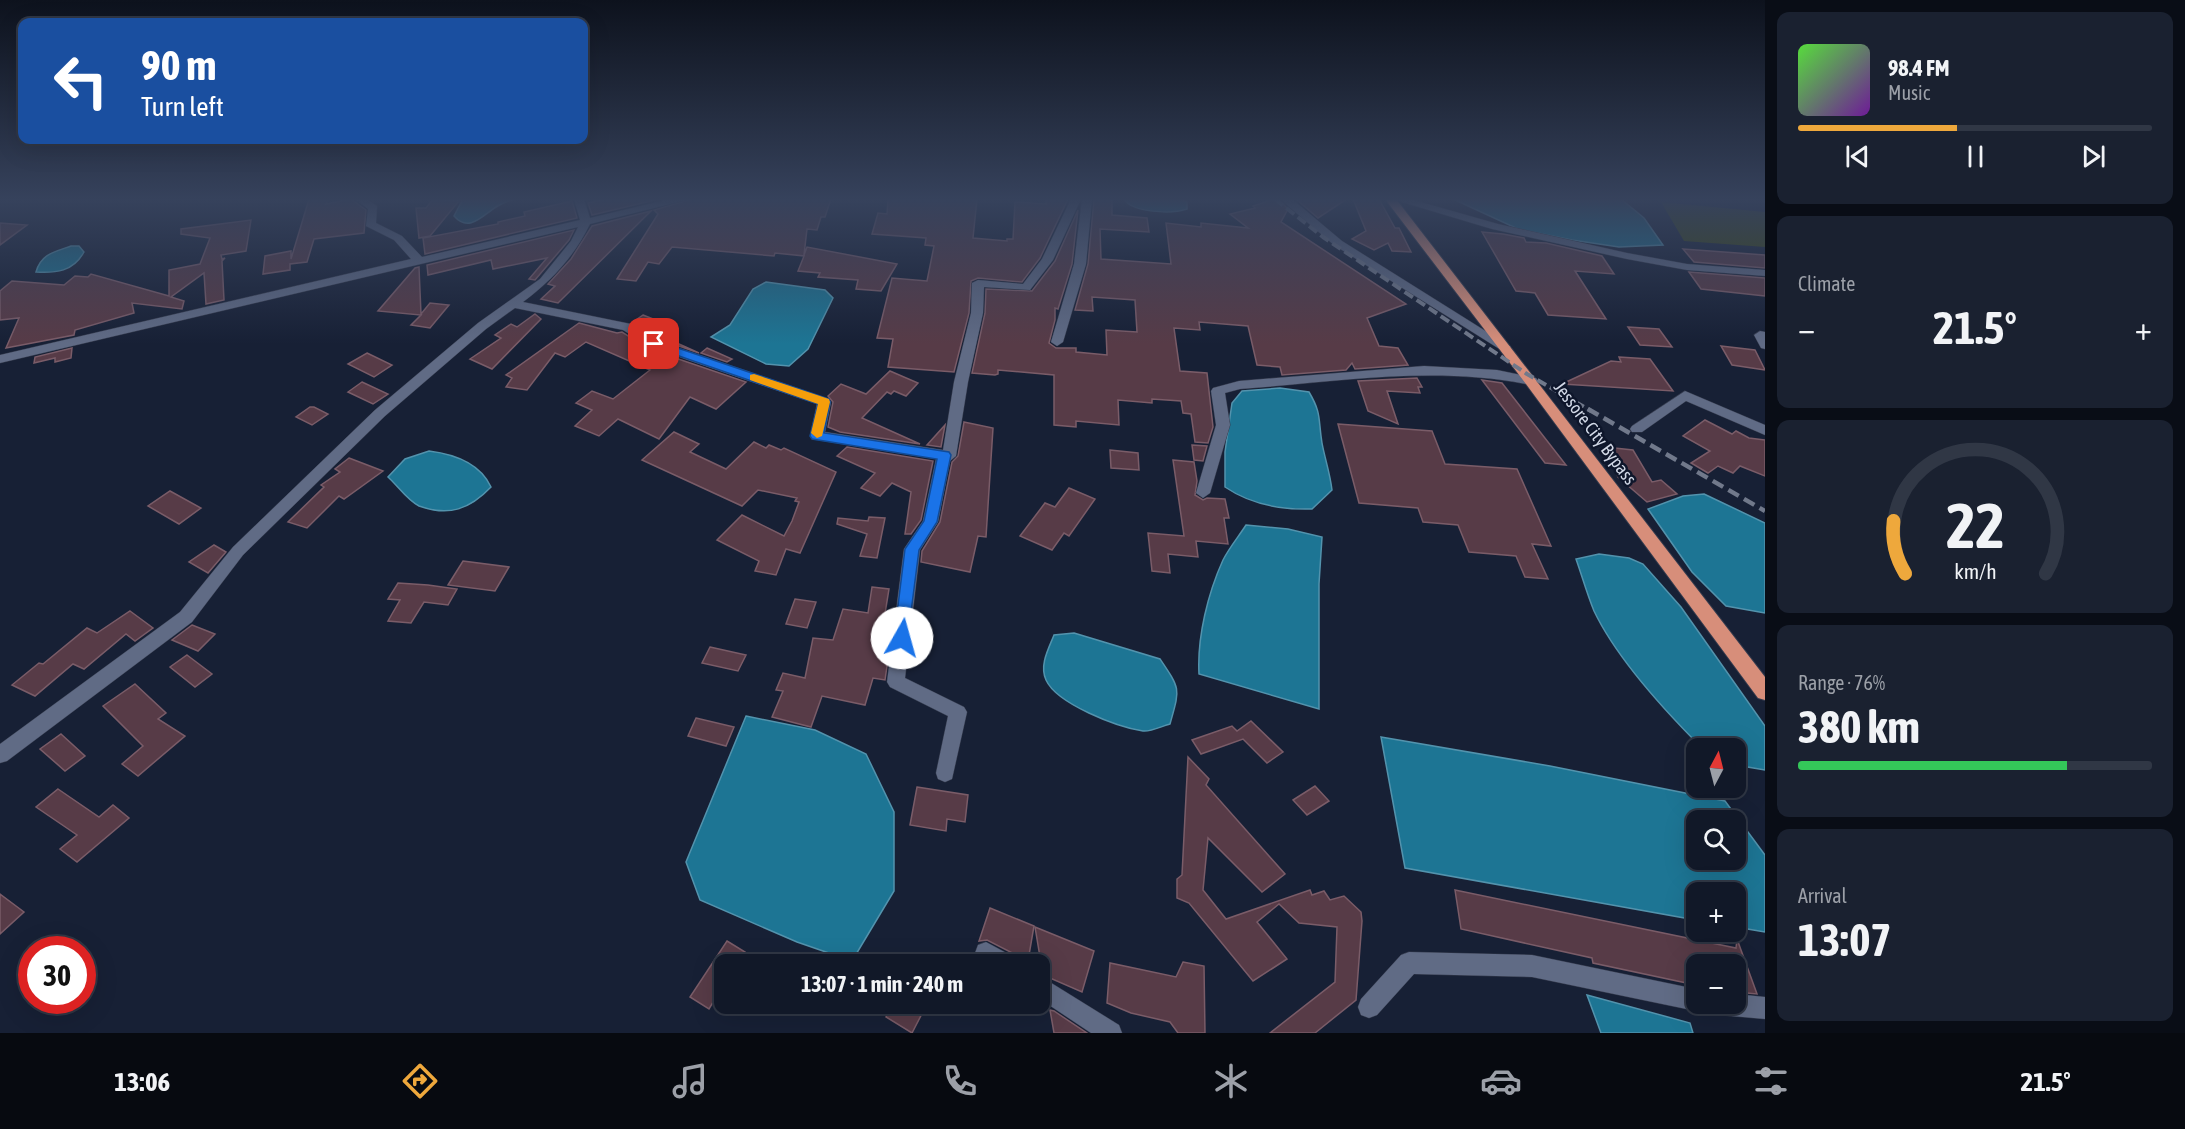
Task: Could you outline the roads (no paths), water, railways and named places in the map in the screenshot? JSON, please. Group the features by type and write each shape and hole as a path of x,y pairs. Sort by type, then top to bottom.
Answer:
{"highway":[{"name":"Jessore City Bypass","path":"1427,247 1765,692"}],"street":[{"path":"406,247 418,260"},
{"path":"0,359 475,247"},
{"path":"0,755 186,617 238,551 380,413 482,327 544,281 572,247"},
{"path":"514,304 627,327 654,344 824,402 817,436 949,456 961,382 977,313 978,283 1026,288 1047,260 1053,247"},
{"path":"1057,342 1080,264 1083,247"},
{"path":"1345,247 1505,347"},
{"path":"1587,247 1687,267 1765,273"},
{"path":"1765,336 1760,335 1765,345"},
{"path":"1203,493 1222,425 1218,391 1239,385 1415,371 1484,370 1531,381"},
{"path":"1637,429 1685,395 1765,430"},
{"path":"944,455 930,522 912,549 896,682 958,712 945,773"},
{"path":"1369,1006 1409,963 1532,966 1686,998"},
{"path":"1050,993 1111,1033"},
{"path":"1746,1006 1765,1008"}],"water":[{"path":"68,247 80,247 84,252 75,264 63,270 36,272 41,261 54,252"},
{"path":"766,282 825,290 833,298 808,349 789,366 766,364 711,337 730,325 753,289"},
{"path":"1280,388 1309,392 1318,411 1332,490 1312,509 1266,505 1245,498 1225,487 1225,452 1232,403 1242,391"},
{"path":"429,451 465,461 480,472 491,487 475,501 458,509 440,511 415,504 388,477 405,459"},
{"path":"1704,494 1765,523 1765,613 1726,606 1692,572 1648,509 1683,496"},
{"path":"1246,525 1288,529 1322,537 1319,584 1319,709 1199,674 1202,630 1213,587 1225,556"},
{"path":"1599,554 1629,558 1643,564 1681,607 1765,726 1765,770 1746,767 1746,738 1692,738 1673,718 1629,666 1604,629 1594,611 1576,559"},
{"path":"1074,633 1160,659 1172,677 1177,690 1170,724 1146,731 1118,725 1075,706 1052,689 1044,674 1047,651 1054,635"},
{"path":"746,716 815,730 866,754 894,812 894,891 856,954 832,954 797,942 700,900 686,862"},
{"path":"1381,737 1550,766 1686,793 1686,798 1710,798 1725,801 1732,810 1686,810 1686,870 1746,870 1746,829 1765,855 1765,932 1746,929 1746,882 1686,882 1686,918 1405,868"},
{"path":"1587,995 1690,1023 1693,1033 1601,1033"}],"railway":[{"path":"1338,247 1527,374 1591,411"},
{"path":"1588,409 1765,511"}]}
